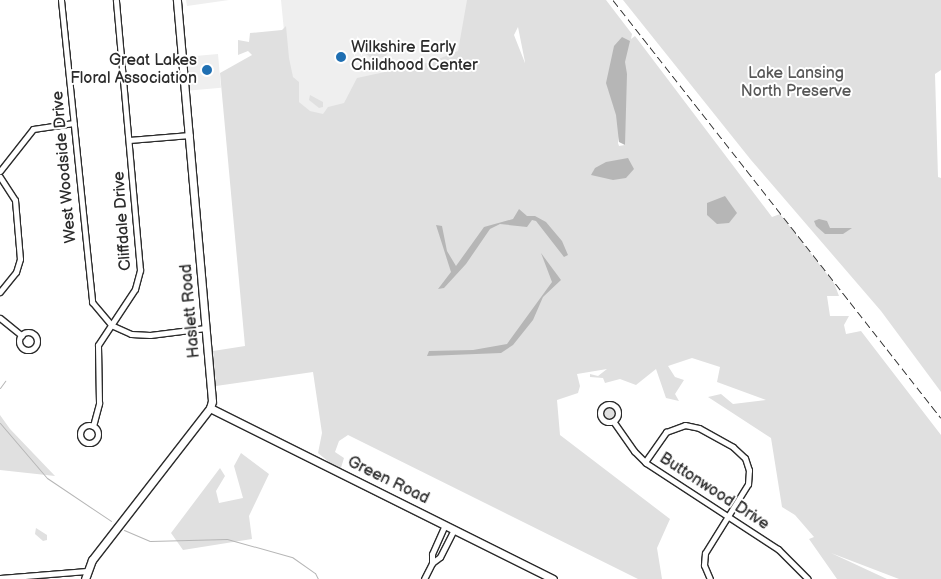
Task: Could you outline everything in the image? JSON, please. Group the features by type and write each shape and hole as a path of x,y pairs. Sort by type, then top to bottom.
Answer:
{"street":[{"name":"West Woodside Drive","path":"61,0 90,295 95,307 111,325"},
{"name":"Haslett Road","path":"177,0 206,328 210,408"},
{"name":"Cliffdale Drive","path":"93,426 99,403 96,355 102,336 135,289 140,270 130,140 116,1"},
{"path":"0,171 33,129 74,123"},
{"path":"130,140 190,135"},
{"path":"0,177 14,200 20,259 16,272 0,292"},
{"path":"0,318 22,336"},
{"path":"111,325 127,333 143,335 206,328"},
{"path":"85,579 87,571 102,546 210,408"},
{"name":"Green Road","path":"210,408 552,579"},
{"name":"Buttonwood Drive","path":"614,421 645,462 784,553 808,579"},
{"path":"645,462 663,435 681,425 696,427 737,449 747,462 749,477 705,553 704,565 710,579"},
{"path":"432,563 432,554 445,525"},
{"path":"424,579 432,563 440,557 454,529"},
{"path":"0,578 87,571"}],"shaded area":[{"path":"186,0 229,0 187,6"},
{"path":"281,0 468,0 458,70 351,113 302,120 292,114"},
{"path":"622,37 630,41 625,62 627,74 625,145 619,142 616,115 606,83 614,46"},
{"path":"218,54 221,88 190,91 187,57"},
{"path":"628,158 634,169 626,178 613,180 591,175 595,168 606,162"},
{"path":"725,196 737,213 729,223 717,224 707,215 707,203"},
{"path":"519,209 527,216 535,216 546,222 562,241 568,255 564,257 536,221 532,220 527,227 500,224 490,229 466,264 444,288 438,289 451,272 436,225 442,226 447,251 456,266 484,227 513,219"},
{"path":"819,219 827,221 830,228 852,228 843,234 825,234 816,226 814,221"},
{"path":"541,253 561,280 543,297 533,320 513,345 501,353 427,356 429,351 473,350 507,344 552,282"}],"green space":[{"path":"467,0 606,0 632,34 631,39 635,36 772,217 780,214 834,283 839,296 827,296 830,316 849,316 844,325 846,334 861,331 941,435 941,579 899,579 831,553 887,579 837,579 809,539 814,537 795,515 782,507 771,438 708,397 721,394 733,404 766,400 717,382 720,367 692,358 668,366 675,377 684,380 675,394 679,401 666,398 656,369 636,385 620,379 605,383 603,378 590,377 590,374 598,376 607,369 577,374 580,386 578,393 557,400 560,435 670,519 657,548 662,579 638,579 348,435 339,441 335,452 344,458 340,471 318,453 322,433 313,372 216,386 213,351 245,346 220,73 252,55 248,51 238,55 238,40 249,42 250,33 282,30 286,26 293,77 299,82 299,102 310,111 323,114 328,107 344,103 357,78 431,62 458,51","holes":["518,27 525,62 525,63 514,35","625,100 625,145 619,146 618,143"]},
{"name":"Lake Lansing North Preserve","path":"623,0 941,0 941,70 935,74 938,177 941,178 941,392 881,311 751,160"},
{"path":"380,45 390,48 386,56 373,60 366,54 372,46"},
{"path":"310,95 323,102 323,107 319,108 309,100"},
{"path":"609,407 615,413 609,419 603,413"},
{"path":"0,415 10,429 55,476 0,470"},
{"path":"241,453 269,474 249,516 252,539 183,550 171,533 220,468 225,476 216,491 219,503 243,498 234,466"},
{"path":"36,528 47,535 47,540 43,541 35,534"}],"waterway":[{"path":"0,388 5,381"},
{"path":"0,423 47,478 111,521"},
{"path":"124,530 150,541 227,539 292,557 315,573 318,579"}],"railway":[{"path":"613,0 941,418"}],"place":[{"name":"Wilkshire Early Childhood Center","path":"341,57"},
{"name":"Great Lakes Floral Association","path":"207,70"}]}
